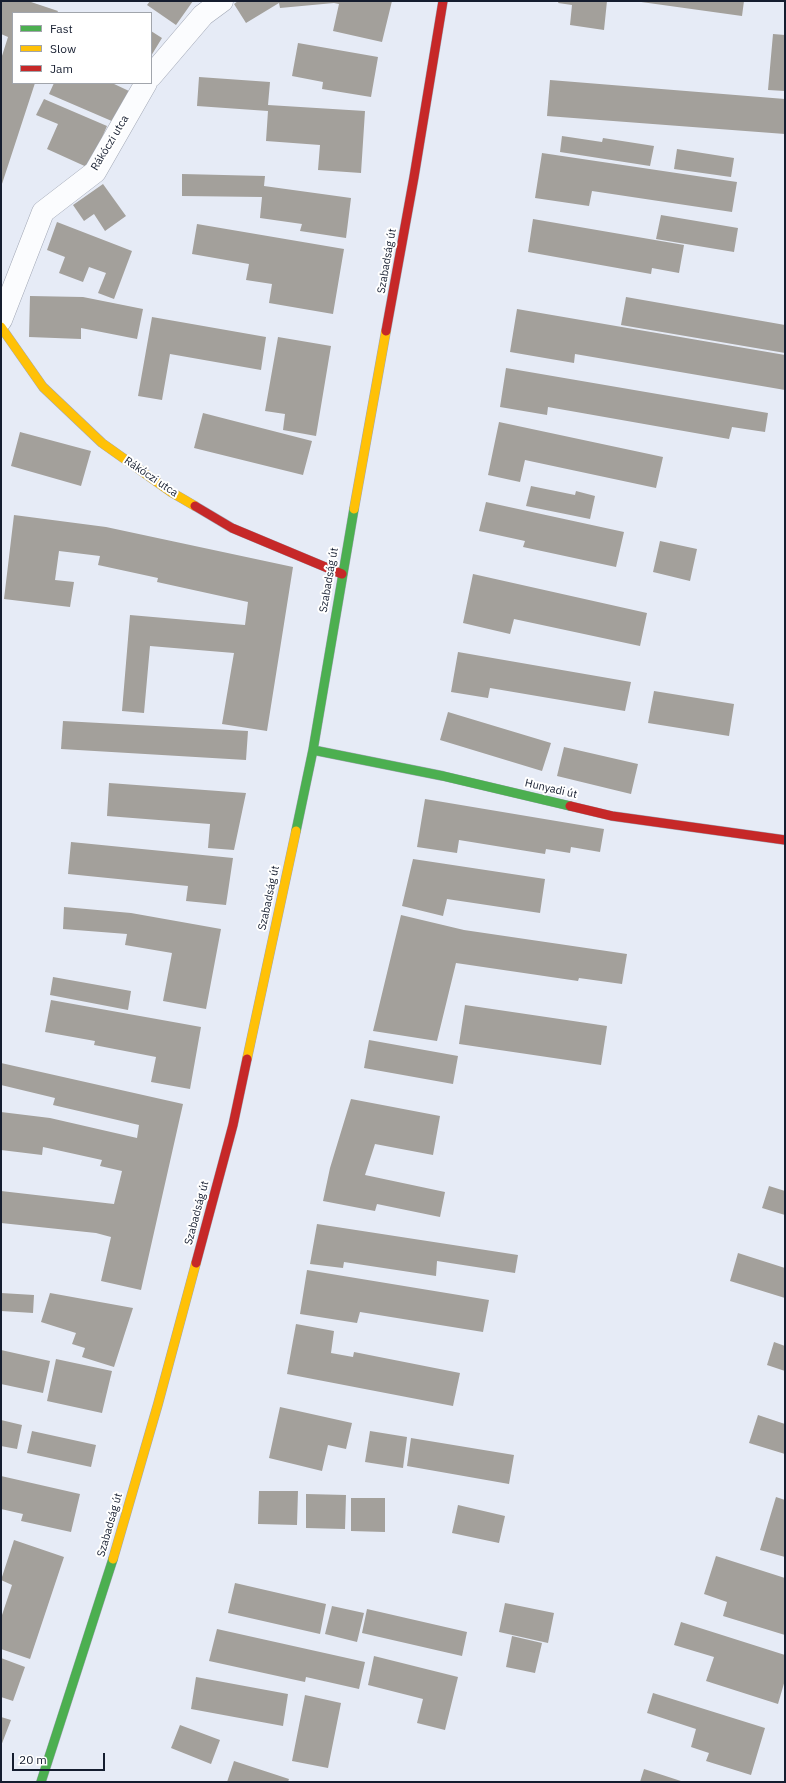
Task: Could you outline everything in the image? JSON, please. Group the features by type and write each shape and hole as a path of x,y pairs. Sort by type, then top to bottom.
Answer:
{"street":[{"path":"152,75 203,15 222,1"},
{"name":"Szabadság út","path":"41,1782 103,1592 154,1419 233,1125 313,750 342,574 414,176 443,1"},
{"name":"Rákóczi utca","path":"1,320 43,212 94,172 145,84"},
{"name":"Rákóczi utca","path":"1,327 43,387 102,443 171,492 232,528 342,574"},
{"name":"Hunyadi út","path":"313,750 443,776 612,816 785,840"}],"building":[{"path":"1,1 28,1 58,11 12,12 12,84 35,84 1,187 1,59 8,37 1,34"},
{"path":"150,1 193,1 176,25 147,5"},
{"path":"238,1 392,1 382,42 333,31 339,4 334,3 280,8 279,3 246,23 234,4"},
{"path":"559,1 607,1 604,30 570,25 572,5 558,3"},
{"path":"634,1 744,1 742,16"},
{"path":"152,32 162,38 152,54"},
{"path":"773,34 785,35 785,91 768,90"},
{"path":"298,43 378,57 371,97 322,89 323,82 292,76"},
{"path":"199,77 270,82 268,105 365,111 361,173 318,170 320,145 266,141 268,111 197,106"},
{"path":"550,80 785,99 785,134 547,116"},
{"path":"54,84 114,84 129,91 114,122 49,94"},
{"path":"44,99 107,126 89,168 47,149 58,124 36,115"},
{"path":"562,136 602,142 603,138 654,146 650,166 560,152"},
{"path":"677,149 734,158 731,177 674,169"},
{"path":"542,153 737,182 732,212 592,191 589,206 535,198"},
{"path":"182,174 265,176 264,186 351,198 346,238 300,231 302,224 260,218 262,197 182,196"},
{"path":"103,184 126,216 105,231 94,214 84,221 73,205"},
{"path":"661,215 738,228 734,252 656,239"},
{"path":"533,219 684,245 679,273 652,268 651,274 528,252"},
{"path":"57,222 132,251 114,299 98,293 106,273 89,267 83,282 59,273 65,257 47,250"},
{"path":"197,224 344,249 333,314 269,303 272,284 246,280 249,264 192,254"},
{"path":"30,296 83,297 143,309 137,339 81,328 81,339 29,337"},
{"path":"626,297 785,325 785,353 621,325"},
{"path":"517,309 785,355 785,390 575,354 574,363 510,352"},
{"path":"152,317 266,337 261,370 170,354 162,400 138,396"},
{"path":"278,337 331,346 316,436 283,430 285,414 265,411"},
{"path":"506,368 768,413 765,432 732,427 729,439 548,407 547,415 500,407"},
{"path":"203,413 312,441 303,475 194,448"},
{"path":"499,422 663,457 656,488 525,460 520,482 488,475"},
{"path":"20,432 91,451 81,486 11,466"},
{"path":"531,486 575,495 576,491 595,496 590,519 526,506"},
{"path":"486,502 624,532 616,567 523,547 525,541 479,531"},
{"path":"14,515 106,527 293,567 267,731 222,724 234,653 150,646 144,713 122,711 130,615 245,625 248,602 157,582 158,578 98,565 100,556 59,551 55,580 74,582 70,607 4,599"},
{"path":"660,541 697,549 690,581 653,572"},
{"path":"473,574 647,613 640,646 514,619 510,634 463,623"},
{"path":"458,652 631,682 625,711 490,688 488,698 451,692"},
{"path":"654,691 734,704 729,736 648,723"},
{"path":"448,712 551,743 542,771 440,740"},
{"path":"63,721 248,731 246,760 61,749"},
{"path":"564,747 638,764 631,794 557,776"},
{"path":"109,783 246,793 234,850 208,848 210,824 107,816"},
{"path":"425,799 604,829 600,852 571,847 570,853 546,849 545,854 459,840 457,853 417,847"},
{"path":"71,842 233,858 226,905 186,901 188,886 68,874"},
{"path":"413,859 545,879 540,913 447,899 443,916 402,906"},
{"path":"64,907 131,913 221,929 206,1009 163,1001 172,953 125,945 127,934 63,929"},
{"path":"401,915 464,930 627,954 622,984 579,978 578,981 456,963 437,1041 373,1031"},
{"path":"53,977 131,991 128,1010 50,995"},
{"path":"51,1000 201,1027 190,1089 151,1082 156,1057 94,1045 95,1041 45,1032"},
{"path":"465,1005 607,1026 601,1065 459,1044"},
{"path":"369,1040 458,1056 453,1084 364,1068"},
{"path":"1,1063 183,1104 141,1290 101,1281 111,1237 96,1233 1,1223 1,1191 114,1204 122,1171 100,1166 102,1160 43,1147 42,1155 1,1150 1,1112 50,1118 137,1138 139,1125 53,1105 55,1098 1,1085"},
{"path":"351,1099 440,1116 433,1155 375,1144 365,1175 445,1192 440,1217 377,1204 375,1211 323,1201 330,1168"},
{"path":"769,1186 785,1191 785,1215 762,1208"},
{"path":"317,1224 518,1255 515,1273 437,1261 436,1276 344,1262 343,1268 310,1264"},
{"path":"738,1253 785,1268 785,1298 730,1281"},
{"path":"307,1270 489,1300 483,1332 360,1312 357,1323 300,1314"},
{"path":"1,1293 34,1295 33,1313 1,1311"},
{"path":"50,1293 133,1308 114,1367 82,1357 85,1348 72,1344 76,1333 41,1322"},
{"path":"296,1324 334,1331 331,1353 353,1357 354,1352 460,1373 453,1406 287,1374"},
{"path":"774,1342 785,1346 785,1371 767,1365"},
{"path":"1,1350 50,1361 43,1393 1,1384"},
{"path":"56,1359 112,1371 102,1413 47,1401"},
{"path":"280,1407 352,1423 346,1449 328,1445 322,1471 269,1458"},
{"path":"758,1415 785,1424 785,1454 749,1443"},
{"path":"1,1420 22,1425 17,1449 1,1446"},
{"path":"32,1431 96,1445 91,1467 27,1453"},
{"path":"370,1431 407,1437 403,1468 365,1462"},
{"path":"411,1438 514,1455 509,1484 407,1466"},
{"path":"1,1476 80,1494 71,1532 21,1521 23,1514 1,1509"},
{"path":"259,1491 298,1491 297,1525 258,1524"},
{"path":"306,1494 346,1495 345,1529 306,1528"},
{"path":"776,1497 785,1500 785,1557 760,1550"},
{"path":"351,1498 385,1498 385,1532 351,1531"},
{"path":"458,1505 505,1516 499,1543 452,1533"},
{"path":"14,1540 64,1557 30,1659 1,1649 1,1618 12,1585 1,1580"},
{"path":"716,1556 785,1578 785,1635 723,1616 727,1602 704,1594"},
{"path":"235,1583 326,1604 320,1634 228,1613"},
{"path":"505,1603 554,1613 548,1643 499,1632"},
{"path":"332,1606 364,1613 357,1642 325,1634"},
{"path":"367,1609 467,1632 462,1656 362,1633"},
{"path":"681,1622 785,1655 785,1680 778,1704 706,1681 714,1657 674,1645"},
{"path":"217,1629 365,1662 359,1689 306,1677 305,1682 209,1661"},
{"path":"512,1636 542,1643 535,1673 506,1667"},
{"path":"374,1656 458,1677 445,1730 417,1723 423,1699 368,1685"},
{"path":"1,1658 25,1667 13,1701 1,1697"},
{"path":"196,1677 288,1694 283,1726 191,1709"},
{"path":"653,1693 765,1728 751,1775 706,1761 709,1753 691,1747 696,1729 647,1713"},
{"path":"305,1695 341,1703 328,1768 292,1761"},
{"path":"1,1717 11,1720 1,1746"},
{"path":"180,1725 220,1740 211,1764 171,1748"},
{"path":"234,1761 289,1779 288,1782 227,1782"},
{"path":"644,1769 684,1782 640,1782"}],"traffic: fast":[{"path":"296,831 313,750 354,509"},
{"path":"313,750 443,776 570,806"},
{"path":"41,1782 113,1559"}],"traffic: slow":[{"path":"1,327 43,387 102,443 171,492 195,506"},
{"path":"354,509 386,331"},
{"path":"247,1059 296,831"},
{"path":"113,1559 158,1404 196,1263"}],"traffic: jam":[{"path":"386,331 414,177 443,1"},
{"path":"195,506 232,528 342,574"},
{"path":"570,806 612,816 785,840"},
{"path":"196,1263 233,1125 247,1059"}]}
